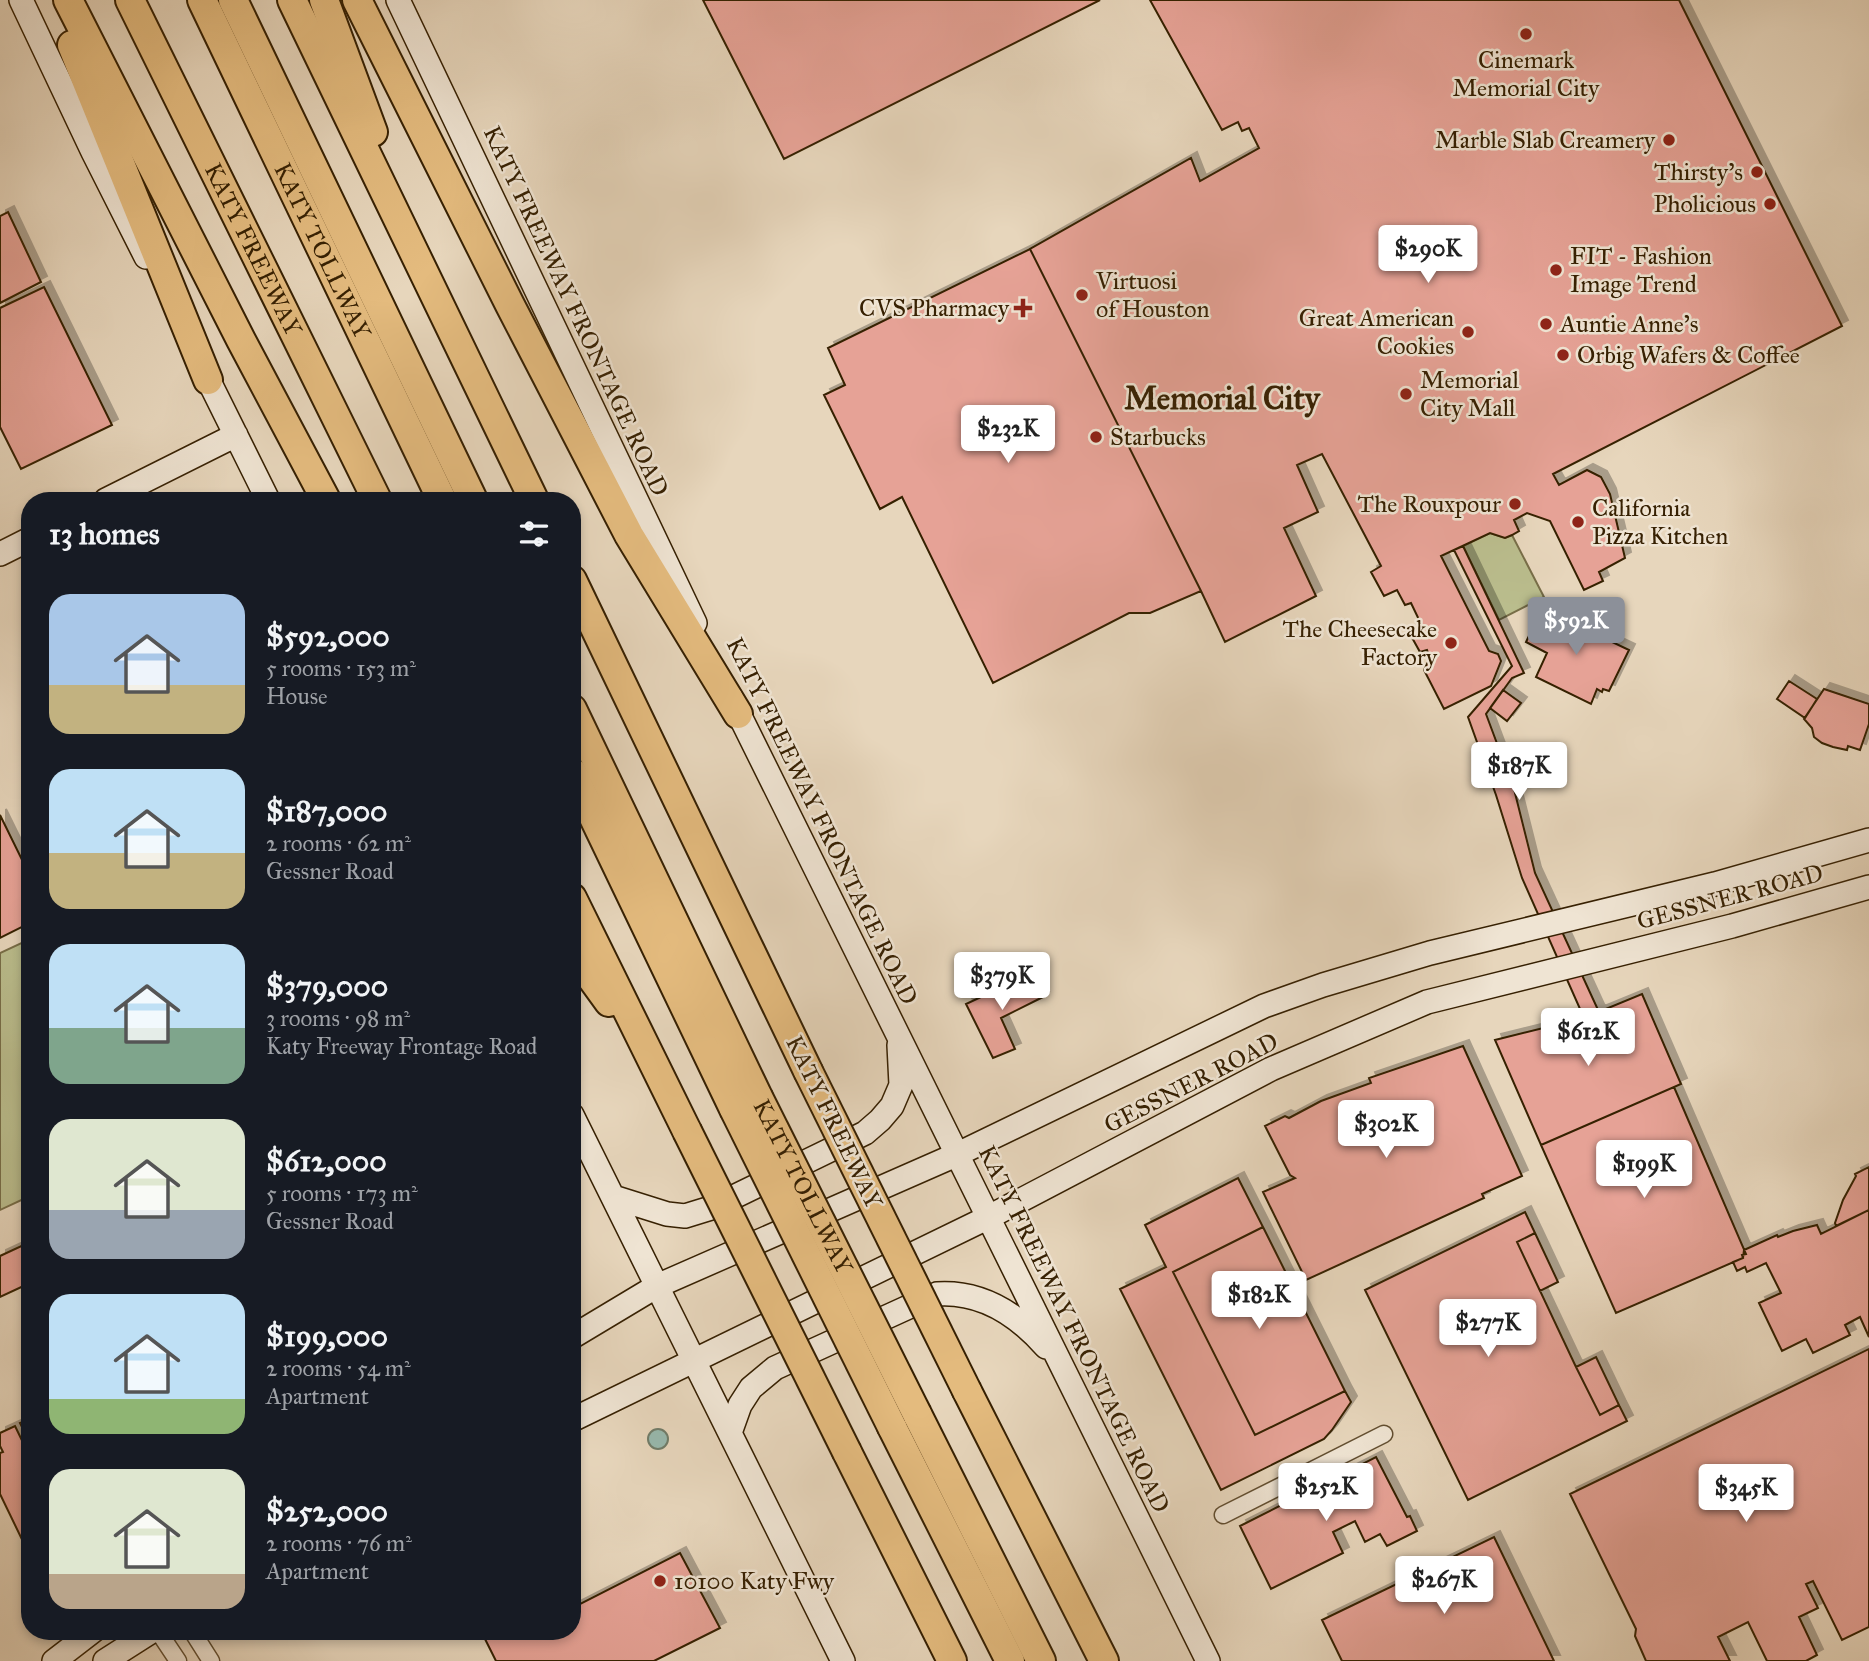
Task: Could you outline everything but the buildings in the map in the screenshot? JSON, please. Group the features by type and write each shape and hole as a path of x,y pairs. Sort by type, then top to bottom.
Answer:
{"highway":[{"path":"54,0 208,380"},
{"path":"68,0 322,492"},
{"name":"KATY FREEWAY","path":"130,0 373,492"},
{"path":"187,0 255,111"},
{"name":"KATY TOLLWAY","path":"202,0 438,492"},
{"name":"KATY TOLLWAY","path":"233,0 468,492"},
{"path":"292,0 530,492"},
{"path":"324,0 423,269"},
{"path":"362,10 629,535 738,714"},
{"name":"KATY FREEWAY","path":"581,599 808,1071 1104,1661"},
{"name":"KATY TOLLWAY","path":"581,729 892,1427 1010,1661"},
{"name":"KATY TOLLWAY","path":"581,789 746,1103 917,1414 1041,1661"},
{"path":"581,916 951,1661"},
{"path":"581,963 656,1067"},
{"path":"1054,1560 1119,1661"}],"main road":[{"path":"21,0 93,152 264,492"},
{"name":"KATY FREEWAY FRONTAGE ROAD","path":"398,0 738,714 1208,1661"},
{"path":"122,492 236,435"},
{"path":"0,554 21,544"},
{"name":"GESSNER ROAD","path":"581,1332 657,1286 958,1154 1252,1012 1323,985 1439,951 1779,867 1869,839"},
{"name":"GESSNER ROAD","path":"581,1416 989,1217 1271,1069 1427,1002 1732,926 1869,887"},
{"path":"613,1197 667,1214 685,1216 711,1208 865,1133 892,1106 901,1085 899,1036"},
{"path":"581,1133 842,1661"},
{"path":"730,1433 740,1405 751,1388 775,1368 937,1294 957,1292 990,1303 1031,1329 1062,1364"},
{"path":"54,1661 81,1640"},
{"path":"105,1661 138,1640"}],"street":[{"path":"1223,1515 1384,1434"},
{"path":"165,1640 178,1661"},
{"path":"198,1640 211,1661"}],"green space":[{"path":"1490,533 1505,538 1512,535 1544,597 1499,620 1463,546"},
{"path":"21,943 21,1200 0,1210 0,953"}],"water":[{"path":"658,1429 665,1432 668,1439 665,1446 658,1449 651,1446 648,1439 651,1432"}],"place":[{"name":"Cinemark Memorial City","path":"1526,34"},
{"name":"Marble Slab Creamery","path":"1669,140"},
{"name":"Thirsty's","path":"1757,172"},
{"name":"Pholicious","path":"1770,204"},
{"name":"FIT - Fashion Image Trend","path":"1556,270"},
{"name":"Virtuosi of Houston","path":"1082,295"},
{"name":"CVS Pharmacy","path":"1023,308"},
{"name":"Auntie Anne's","path":"1546,324"},
{"name":"Great American Cookies","path":"1468,332"},
{"name":"Orbig Wafers & Coffee","path":"1563,355"},
{"name":"Memorial City Mall","path":"1406,394"},
{"name":"Starbucks","path":"1096,437"},
{"name":"The Rouxpour","path":"1515,504"},
{"name":"California Pizza Kitchen","path":"1578,522"},
{"name":"The Cheesecake Factory","path":"1451,643"},
{"name":"10100 Katy Fwy","path":"660,1581"}],"district":[{"name":"Memorial City","path":"1222,398"}]}
